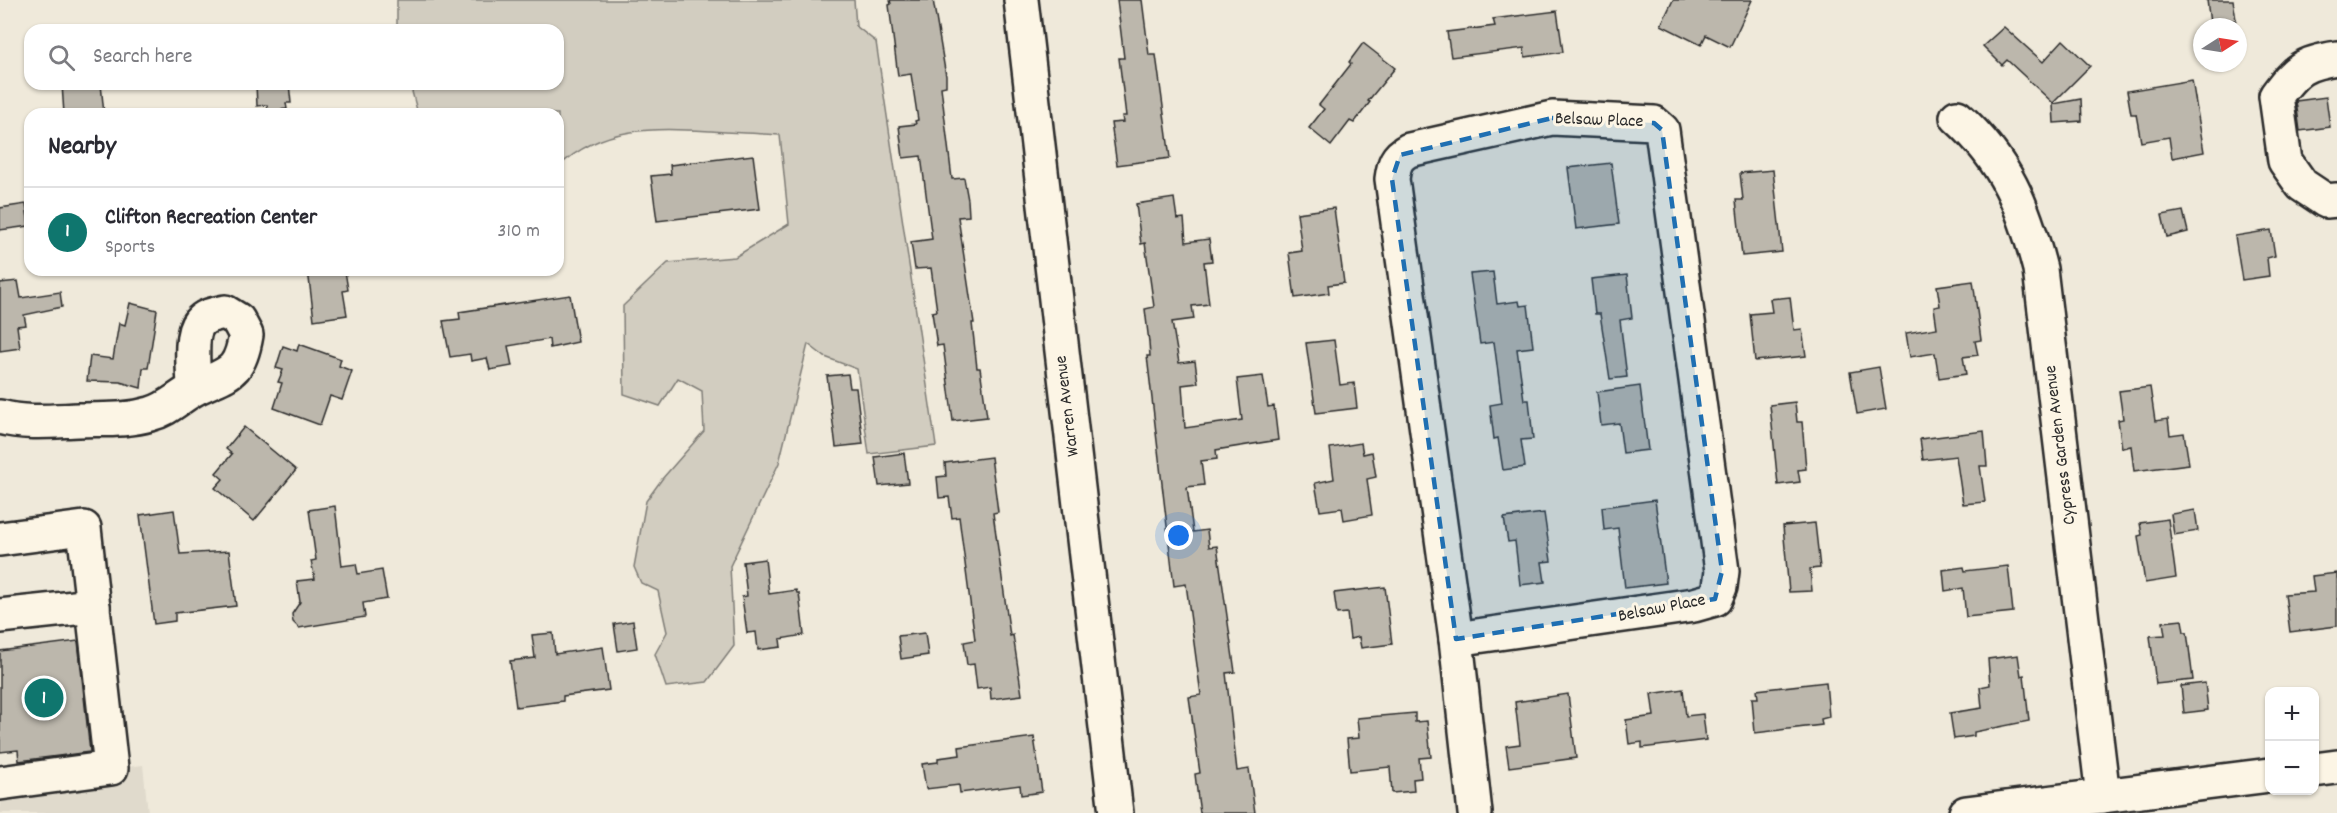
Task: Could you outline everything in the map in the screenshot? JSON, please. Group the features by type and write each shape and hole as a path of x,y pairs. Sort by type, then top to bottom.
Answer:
{"street":[{"name":"Warren Avenue","path":"1021,0 1116,813"},
{"path":"2337,58 2314,62 2294,72 2277,96 2285,161 2302,185 2326,201 2337,200"},
{"name":"Cypress Garden Avenue","path":"1957,117 1986,146 2003,170 2029,226 2040,269 2103,796"},
{"name":"Belsaw Place","path":"1456,639 1694,605 1715,599 1720,587 1722,571 1662,130 1654,123 1552,118 1409,150 1400,155 1394,164 1392,179 1456,639 1475,813"},
{"path":"0,417 35,421 123,419 163,410 194,389"},
{"path":"0,539 84,528 111,768 0,783"},
{"path":"0,616 93,606"},
{"path":"2319,769 2337,767"},
{"path":"1966,813 2265,776"}],"highlighted area":[{"path":"1552,118 1654,123 1662,130 1722,571 1715,599 1456,639 1392,179 1400,155"}],"shaded area":[{"path":"397,0 854,0 856,26 876,42 936,446 869,454 857,369 825,357 808,344 779,463 730,566 734,646 707,682 666,687 655,654 667,632 658,591 641,583 634,567 646,501 704,431 702,391 678,378 660,406 624,394 623,306 668,263 735,257 789,224 780,135 669,129 630,132 593,143 564,162 564,108 416,108 412,90 564,90 564,24 397,24"},
{"path":"143,765 148,813 0,813 0,783"}],"building":[{"path":"890,0 933,0 946,76 946,86 941,87 952,179 964,178 968,200 969,216 958,217 974,323 972,323 977,368 980,368 987,417 953,421 943,345 937,346 932,312 937,311 931,268 915,269 911,242 932,239 921,156 903,158 899,126 916,124 915,121 918,120 911,74 898,76"},
{"path":"1117,0 1142,0 1149,55 1156,55 1170,158 1117,165 1111,123 1123,122 1122,116 1126,116 1119,58 1124,58"},
{"path":"1673,0 1752,0 1730,47 1706,35 1701,45 1661,25"},
{"path":"2207,0 2233,0 2236,18 2209,18"},
{"path":"1557,11 1563,52 1525,57 1524,48 1451,57 1447,32 1495,26 1493,19"},
{"path":"2004,27 2043,62 2063,40 2090,66 2053,103 2007,60 2002,65 1983,46"},
{"path":"1363,43 1395,68 1368,101 1370,102 1354,123 1350,121 1331,146 1309,128 1324,109 1319,105 1351,64 1349,62"},
{"path":"2192,80 2204,152 2172,158 2169,137 2141,142 2136,114 2131,114 2127,91"},
{"path":"62,90 102,90 103,108 64,108"},
{"path":"256,90 290,90 291,103 286,103 287,108 257,106"},
{"path":"2326,97 2330,127 2300,131 2296,101"},
{"path":"2081,99 2082,121 2054,123 2053,104"},
{"path":"753,155 760,209 657,221 651,176 671,174 670,165"},
{"path":"1611,163 1619,224 1576,229 1568,168"},
{"path":"1773,170 1782,252 1742,256 1736,200 1743,200 1740,173"},
{"path":"1174,198 1177,219 1184,218 1186,242 1209,239 1212,261 1204,262 1209,304 1192,306 1194,319 1172,322 1179,363 1195,361 1198,383 1182,385 1185,428 1242,420 1237,379 1263,376 1268,407 1274,406 1278,440 1216,450 1217,459 1201,461 1204,485 1187,487 1193,532 1207,530 1209,547 1217,546 1235,672 1226,673 1237,771 1249,769 1255,813 1200,813 1198,799 1195,774 1200,773 1189,697 1201,695 1186,584 1174,586 1147,356 1150,356 1145,309 1154,307 1145,243 1141,244 1136,204"},
{"path":"24,204 24,227 0,230 0,208"},
{"path":"1334,208 1344,283 1328,285 1329,293 1295,298 1289,253 1302,251 1297,213"},
{"path":"2183,211 2188,232 2167,237 2162,215"},
{"path":"2271,230 2275,256 2267,258 2269,276 2242,280 2235,236"},
{"path":"1493,272 1497,304 1519,301 1520,306 1528,305 1533,347 1517,349 1524,400 1529,400 1533,439 1521,440 1525,467 1503,470 1498,438 1494,439 1490,405 1502,403 1494,342 1480,344 1470,274"},
{"path":"1627,275 1632,318 1620,320 1627,377 1610,379 1600,314 1595,314 1591,279"},
{"path":"309,276 346,276 348,290 343,291 347,315 314,320"},
{"path":"18,281 21,298 60,292 62,307 24,315 26,325 17,326 20,348 0,351 0,283"},
{"path":"1973,281 1981,340 1975,341 1978,355 1963,357 1966,374 1939,378 1935,353 1910,357 1906,333 1937,328 1934,307 1940,306 1937,286"},
{"path":"570,295 578,342 550,348 549,339 508,346 512,366 490,370 487,358 471,361 470,354 450,357 443,321 460,319 459,312"},
{"path":"1790,297 1794,330 1802,329 1806,356 1755,361 1750,314 1772,312 1770,299"},
{"path":"130,303 157,310 148,368 143,368 141,388 120,382 87,381 90,356 113,359 119,323 125,325"},
{"path":"1334,340 1340,385 1354,383 1357,408 1316,413 1306,343"},
{"path":"299,344 341,359 339,366 352,371 342,400 330,396 320,425 274,408 282,383 278,382 283,370 276,368 283,346 297,351"},
{"path":"1879,367 1886,409 1857,414 1850,372"},
{"path":"848,374 850,388 856,388 863,444 836,447 827,376"},
{"path":"1640,386 1648,450 1623,453 1619,423 1601,425 1597,392"},
{"path":"2150,387 2155,421 2168,419 2170,435 2184,433 2189,464 2134,471 2131,446 2122,448 2118,420 2123,419 2119,391"},
{"path":"1795,402 1797,422 1802,422 1806,469 1798,470 1800,482 1778,485 1770,405"},
{"path":"244,427 296,470 254,521 215,488 223,479 216,473 232,454 226,449"},
{"path":"1984,431 1987,466 1980,466 1985,502 1963,504 1956,456 1923,460 1920,439"},
{"path":"1361,443 1363,454 1372,452 1376,477 1367,479 1372,515 1344,520 1342,508 1320,511 1315,483 1334,479 1330,448"},
{"path":"904,453 908,483 879,486 875,457"},
{"path":"991,457 998,512 993,513 1010,636 1013,635 1022,695 991,699 990,687 977,689 974,664 967,665 964,642 975,640 959,517 952,518 949,497 939,498 937,477 946,476 945,463"},
{"path":"1655,500 1666,583 1625,588 1618,528 1604,530 1602,507"},
{"path":"335,506 342,566 356,564 358,574 382,570 387,599 363,603 365,617 299,628 293,622 292,614 300,602 297,581 315,579 311,561 316,560 309,510"},
{"path":"174,510 180,554 229,551 236,606 175,613 175,621 154,624 140,515"},
{"path":"2195,510 2198,531 2174,535 2171,514"},
{"path":"1544,513 1551,561 1542,562 1545,582 1520,585 1515,541 1508,542 1504,518"},
{"path":"2168,519 2176,578 2145,583 2138,536 2142,535 2140,523"},
{"path":"1815,523 1820,568 1810,569 1812,591 1789,592 1783,526"},
{"path":"765,559 769,594 796,590 799,593 804,635 780,639 781,647 758,650 756,632 747,633 742,597 747,596 743,562"},
{"path":"2008,566 2013,612 1966,617 1963,588 1945,591 1943,570 1964,567 1965,571"},
{"path":"2337,573 2337,626 2290,632 2285,594 2314,592 2312,576"},
{"path":"1385,587 1392,644 1361,648 1359,637 1350,639 1347,613 1337,614 1334,593"},
{"path":"2182,620 2184,632 2187,632 2193,680 2156,684 2150,636 2165,635 2163,622"},
{"path":"633,621 637,648 618,651 614,624"},
{"path":"553,633 555,654 603,647 609,690 563,696 563,701 516,707 510,661 535,658 532,635"},
{"path":"925,633 928,655 901,659 898,636"},
{"path":"78,641 90,752 19,761 18,750 0,752 0,651"},
{"path":"2018,655 2021,676 2024,675 2029,721 1974,732 1974,736 1954,739 1950,713 1982,708 1980,687 1990,685 1988,659"},
{"path":"1826,682 1829,717 1821,719 1822,725 1755,733 1752,698 1758,698 1757,690"},
{"path":"2205,683 2208,710 2184,713 2181,686"},
{"path":"1683,689 1686,716 1703,714 1706,740 1642,748 1642,742 1629,744 1626,720 1654,716 1651,694"},
{"path":"1568,694 1576,758 1509,767 1506,746 1520,744 1515,702"},
{"path":"1415,713 1415,722 1427,721 1431,757 1419,758 1421,778 1413,779 1414,791 1392,793 1390,767 1350,771 1347,739 1359,738 1357,718"},
{"path":"1034,737 1042,792 1021,795 1020,785 960,793 959,785 926,789 922,764 938,762 938,758 960,755 959,747"}],"place":[{"name":"Clifton Recreation Center","path":"44,698"}]}
